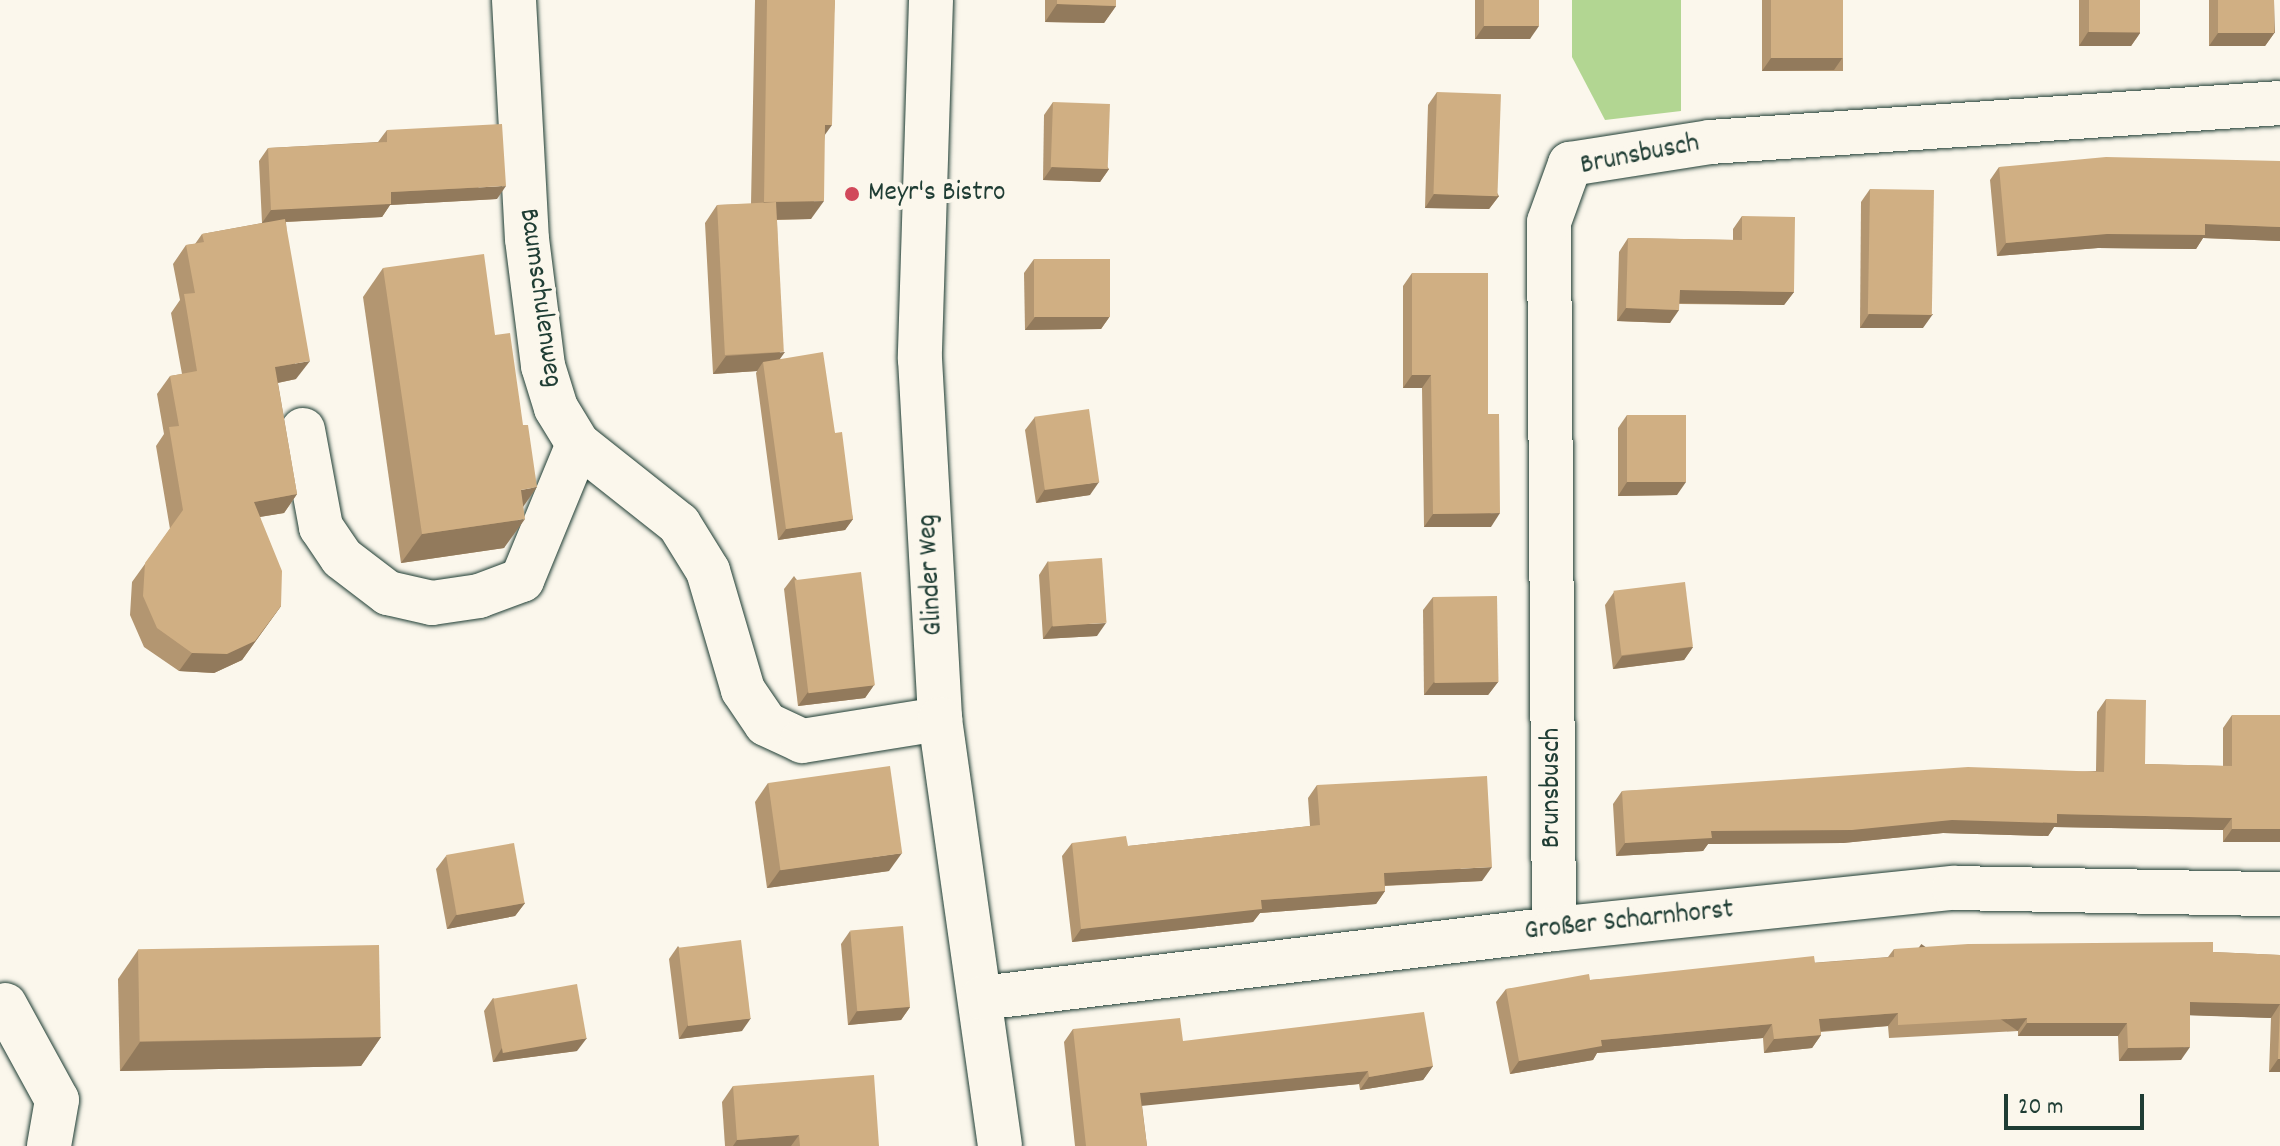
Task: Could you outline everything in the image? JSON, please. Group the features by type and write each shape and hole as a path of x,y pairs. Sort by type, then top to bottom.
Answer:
{"street":[{"name":"Baumschulenweg","path":"514,0 527,239 543,366 556,408 578,444 679,524 708,571 743,690 766,724 802,741 940,719"},
{"name":"Glinder Weg","path":"931,0 920,359 940,719 982,998 1000,1146"},
{"name":"Brunsbusch","path":"1554,929 1549,222 1570,164 1710,142 2280,103"},
{"path":"303,430 321,527 342,558 388,593 432,603 479,596 522,580 578,444"},
{"name":"Großer Scharnhorst","path":"982,998 1554,929 1954,888 2280,894"},
{"path":"5,1005 57,1100 49,1146"}],"green space":[{"path":"1572,0 1681,0 1681,111 1605,120 1572,57"}],"building":[{"path":"767,0 835,0 832,125 825,125 824,201 764,202"},
{"path":"1057,0 1116,0 1116,6 1057,4"},
{"path":"1484,0 1539,0 1539,26 1484,26"},
{"path":"1771,0 1843,0 1843,58 1771,58"},
{"path":"2089,0 2140,0 2140,32 2089,32"},
{"path":"2218,0 2274,0 2274,33 2218,33"},
{"path":"1437,92 1501,94 1497,196 1433,194"},
{"path":"1053,102 1110,104 1108,169 1051,167"},
{"path":"502,124 506,186 391,192 391,204 271,210 268,148 387,142 387,130"},
{"path":"2106,157 2280,161 2280,227 2205,224 2205,235 2107,234 2006,243 1999,167"},
{"path":"1870,189 1934,190 1932,315 1868,314"},
{"path":"776,202 784,352 725,355 717,205"},
{"path":"1742,216 1795,217 1794,292 1680,290 1679,310 1626,308 1628,238 1742,240"},
{"path":"285,219 310,361 275,367 297,494 254,502 282,571 281,606 255,641 227,654 192,653 157,628 143,596 145,563 183,510 169,427 179,426 170,376 197,371 184,294 195,293 186,245 204,242 202,234"},
{"path":"484,254 495,335 510,333 523,425 528,425 537,487 521,490 525,519 422,534 383,268"},
{"path":"1034,259 1110,259 1110,317 1034,317"},
{"path":"1412,273 1488,273 1488,414 1499,414 1500,513 1433,514 1431,375 1412,375"},
{"path":"823,352 835,433 842,432 853,519 786,529 763,362"},
{"path":"1089,409 1099,482 1045,490 1035,417"},
{"path":"1627,415 1686,415 1686,482 1627,482"},
{"path":"1102,558 1107,623 1053,627 1048,562"},
{"path":"861,572 875,685 808,693 794,580"},
{"path":"1685,582 1693,647 1621,655 1614,591"},
{"path":"1497,596 1499,682 1435,683 1433,597"},
{"path":"2106,699 2146,700 2145,764 2232,766 2232,715 2280,715 2280,829 2232,829 2232,818 2057,814 2057,823 1952,820 1852,830 1711,831 1712,838 1625,843 1622,791 1968,767 2104,772"},
{"path":"890,766 902,853 780,870 768,783"},
{"path":"1487,776 1492,867 1384,873 1385,891 1261,900 1262,909 1081,929 1072,843 1126,836 1128,846 1320,825 1317,785"},
{"path":"514,843 525,903 457,915 446,855"},
{"path":"903,926 910,1007 857,1011 850,931"},
{"path":"741,940 751,1018 688,1026 678,948"},
{"path":"2213,942 2213,952 2280,955 2280,1004 2190,1002 2190,1047 2128,1048 2127,1023 2027,1023 2027,1018 1898,1025 1898,1013 1819,1019 1821,1035 1774,1039 1772,1024 1601,1040 1602,1046 1519,1061 1506,989 1589,974 1590,980 1814,956 1815,963 1894,957 1894,949 1968,944"},
{"path":"379,945 381,1037 140,1041 138,949"},
{"path":"577,984 587,1038 503,1053 493,999"},
{"path":"2280,1008 2280,1059 2278,1059"},
{"path":"1424,1012 1433,1066 1369,1077 1368,1071 1140,1093 1147,1146 1086,1146 1073,1029 1180,1018 1183,1041"},
{"path":"874,1075 879,1146 800,1146 799,1135 737,1140 733,1086"}],"place":[{"name":"Meyr's Bistro","path":"852,194"}]}
